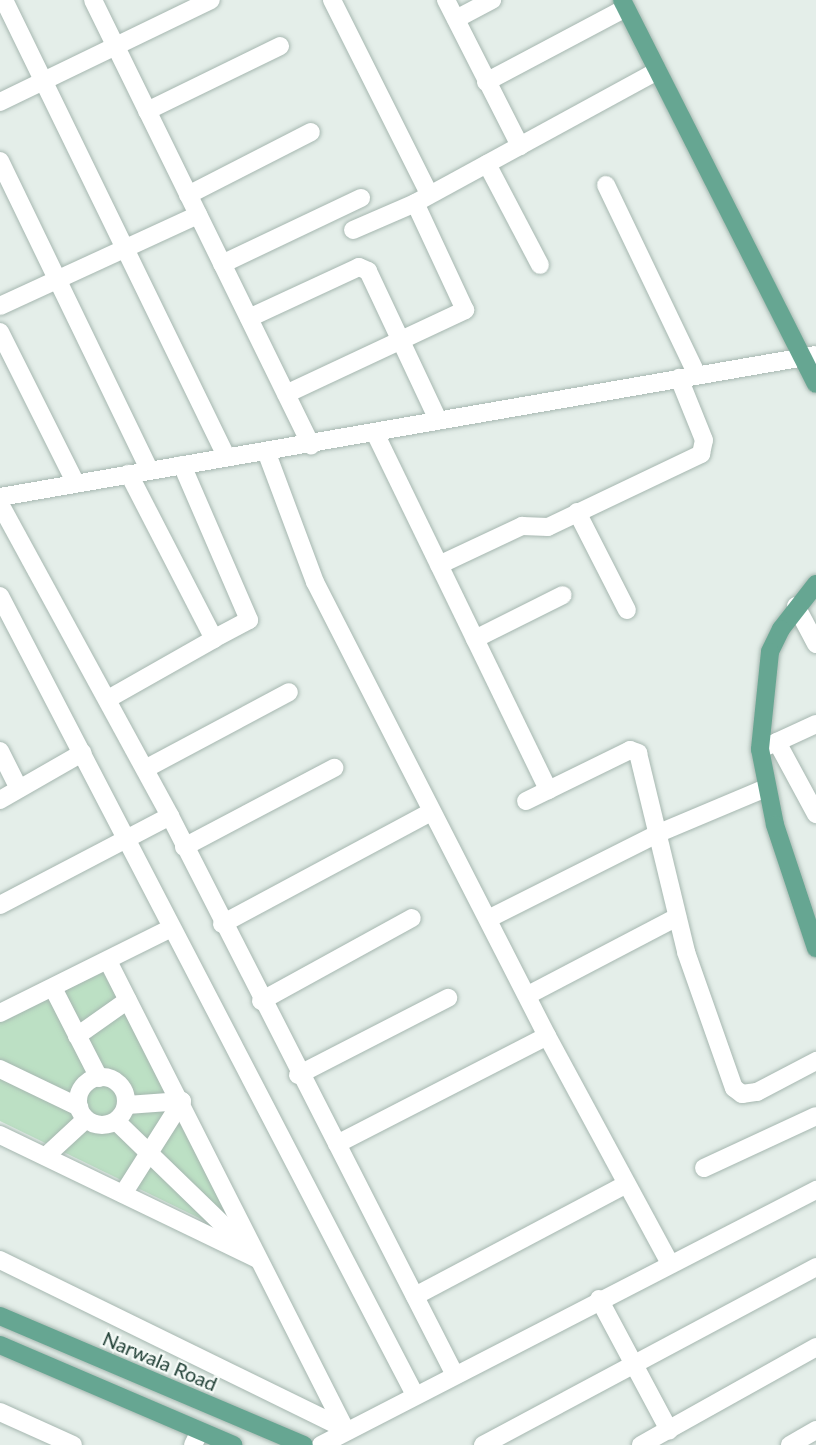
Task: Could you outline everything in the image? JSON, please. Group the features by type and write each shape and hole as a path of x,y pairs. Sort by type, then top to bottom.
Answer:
{"main road":[{"path":"624,4 657,71 811,355 816,384"},
{"path":"816,584 796,606 771,652 760,749 766,788 816,948"},
{"name":"Narwala Road","path":"0,1316 304,1445"},
{"path":"0,1345 196,1439 233,1445"}],"street":[{"path":"4,0 45,80 226,456"},
{"path":"93,0 311,445"},
{"path":"0,102 211,0"},
{"path":"286,394 402,336 465,310 422,199 332,0"},
{"path":"446,0 520,146"},
{"path":"456,19 492,0"},
{"path":"486,82 624,4"},
{"path":"147,111 280,46"},
{"path":"353,230 422,199 657,71"},
{"path":"188,195 311,132"},
{"path":"0,161 149,469"},
{"path":"487,164 540,265"},
{"path":"439,564 522,526 548,527 701,454 704,441 688,376 606,185"},
{"path":"222,264 361,198"},
{"path":"0,306 198,215"},
{"path":"249,318 359,267 368,271 402,336 438,420"},
{"path":"0,332 75,482"},
{"path":"0,497 226,456 311,445 438,420 811,355"},
{"path":"375,433 548,790"},
{"path":"266,451 315,582 547,1036 625,1185 669,1262"},
{"path":"108,699 249,620 182,465"},
{"path":"129,474 214,639"},
{"path":"0,504 170,816 298,1075 337,1144 455,1375"},
{"path":"578,512 627,610"},
{"path":"475,639 563,595"},
{"path":"0,596 415,1395"},
{"path":"796,606 816,644"},
{"path":"145,769 289,692"},
{"path":"760,749 816,724"},
{"path":"777,742 816,814"},
{"path":"526,801 630,750 638,753 659,833 677,917 734,1088 742,1094 757,1092 816,1061"},
{"path":"0,751 19,789"},
{"path":"0,800 82,753"},
{"path":"184,847 333,768"},
{"path":"488,920 659,833 766,788"},
{"path":"222,924 431,812"},
{"path":"0,905 170,816"},
{"path":"528,995 677,917"},
{"path":"261,1001 412,918"},
{"path":"0,1013 171,928"},
{"path":"108,961 182,1101 258,1259 345,1430"},
{"path":"53,988 99,1078"},
{"path":"298,1075 448,998"},
{"path":"77,1036 128,1000"},
{"path":"337,1144 547,1036"},
{"path":"0,1069 83,1113 99,1126 117,1122 127,1105 122,1086 105,1076 86,1081 77,1098 83,1113"},
{"path":"127,1105 182,1101"},
{"path":"123,1194 182,1101"},
{"path":"46,1156 83,1113"},
{"path":"704,1168 816,1116"},
{"path":"117,1122 151,1152 258,1259"},
{"path":"0,1136 258,1259"},
{"path":"415,1296 625,1185"},
{"path":"321,1445 345,1430 455,1375 669,1262 816,1190"},
{"path":"0,1260 345,1430"},
{"path":"483,1445 816,1267"},
{"path":"599,1299 635,1362 669,1430"},
{"path":"640,1445 816,1347"},
{"path":"0,1412 73,1445"},
{"path":"790,1445 816,1430"}],"green space":[{"path":"103,972 243,1227 234,1235 0,1121 0,1022"}]}
